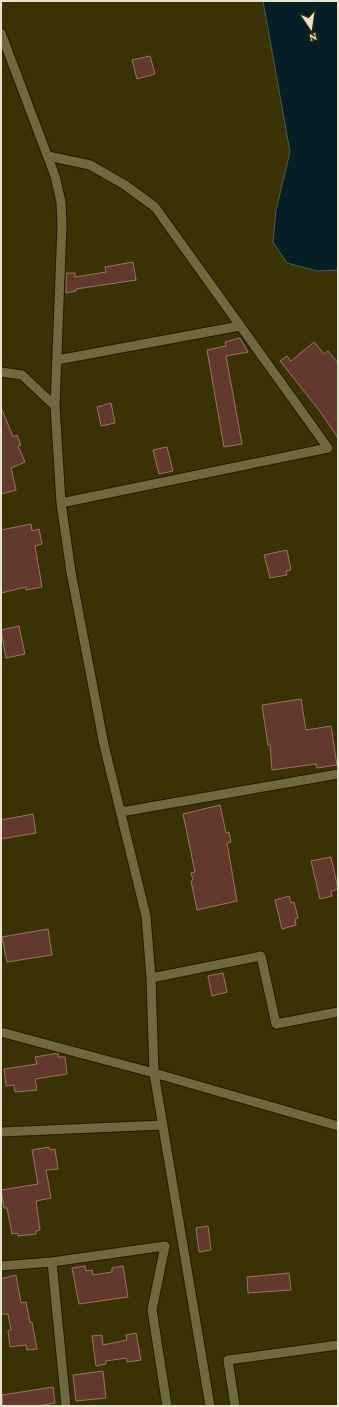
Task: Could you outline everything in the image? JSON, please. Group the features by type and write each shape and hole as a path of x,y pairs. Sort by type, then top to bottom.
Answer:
{"street":[{"path":"1,33 48,156 55,176 61,202 62,225 58,360 55,406 61,503 89,672 104,746 146,916 151,978 154,1073 210,1406"},
{"path":"48,156 90,165 125,185 155,207 328,448 61,503"},
{"path":"58,360 240,326"},
{"path":"1,372 22,375 55,406"},
{"path":"121,812 338,774"},
{"path":"151,978 261,956 276,1024 338,1012"},
{"path":"1,1032 154,1073 338,1126"},
{"path":"1,1132 163,1125"},
{"path":"1,1266 52,1262 165,1246 152,1310 167,1406"},
{"path":"52,1262 66,1406"},
{"path":"235,1406 228,1360 338,1345"}],"water":[{"path":"263,1 338,1 338,270 317,271 287,263 273,242 276,210 290,152"}],"building":[{"path":"150,56 155,74 137,79 132,60"},
{"path":"133,262 136,280 76,289 76,291 66,293 66,273 75,273 75,277 106,272 105,267"},
{"path":"240,338 248,352 226,356 242,444 224,447 207,350 226,346 225,342"},
{"path":"314,342 324,354 328,351 338,363 338,438 319,410 280,361 287,356 291,361"},
{"path":"111,403 115,423 101,426 97,407"},
{"path":"1,407 13,437 17,435 21,445 18,446 25,462 11,468 16,490 1,494"},
{"path":"167,447 173,471 159,474 153,450"},
{"path":"31,524 32,531 39,529 42,544 35,546 42,587 26,590 26,587 1,593 1,530"},
{"path":"287,550 291,570 286,571 287,575 270,578 264,555"},
{"path":"19,626 25,654 6,658 1,630"},
{"path":"301,699 306,730 331,726 337,765 317,768 316,764 272,770 270,745 268,745 262,705"},
{"path":"220,805 226,833 229,832 231,842 227,843 237,901 197,910 191,881 193,880 191,873 195,872 183,814"},
{"path":"33,814 36,833 1,839 1,820"},
{"path":"331,857 338,889 331,891 332,896 320,899 311,861"},
{"path":"289,896 291,903 294,902 298,918 295,919 296,925 282,929 275,900"},
{"path":"48,929 52,955 7,962 2,937"},
{"path":"223,973 227,992 212,996 208,976"},
{"path":"58,1053 58,1057 65,1057 67,1074 35,1079 37,1090 15,1092 14,1085 6,1086 4,1069 37,1064 35,1057"},
{"path":"49,1147 50,1150 55,1149 58,1169 46,1170 51,1198 36,1201 40,1230 36,1231 36,1234 18,1236 18,1233 12,1234 7,1208 4,1208 1,1190 38,1184 32,1150"},
{"path":"208,1226 211,1250 199,1252 196,1228"},
{"path":"85,1266 86,1271 92,1270 93,1275 112,1272 112,1268 123,1266 128,1297 79,1304 72,1268"},
{"path":"289,1273 291,1290 248,1293 247,1277"},
{"path":"16,1275 21,1303 26,1302 30,1323 32,1322 37,1349 27,1350 26,1345 10,1347 8,1331 11,1330 8,1314 1,1314 1,1279"},
{"path":"136,1333 141,1360 127,1362 126,1358 106,1361 106,1364 96,1366 92,1336 102,1335 103,1345 127,1340 126,1335"},
{"path":"103,1371 106,1398 76,1401 73,1375"},
{"path":"53,1387 55,1403 36,1406 3,1406 2,1395"}]}
